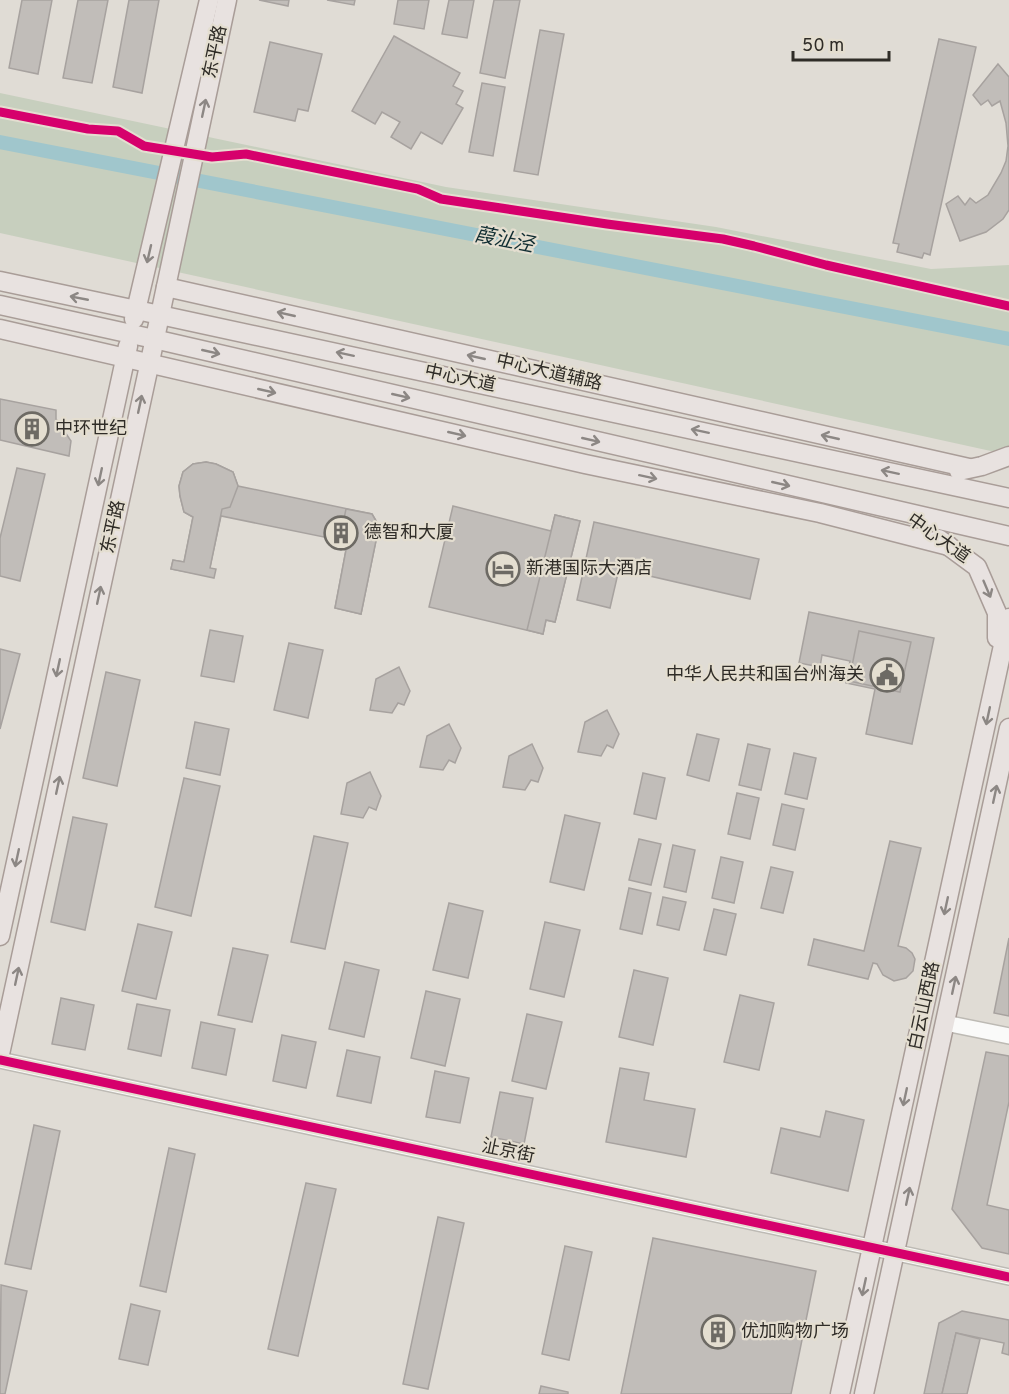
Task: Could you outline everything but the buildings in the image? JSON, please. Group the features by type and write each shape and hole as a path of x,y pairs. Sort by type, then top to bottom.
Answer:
{"main road":[{"name":"东平路","path":"0,936 125,358 209,0"},
{"name":"东平路","path":"0,1054 227,0"},
{"path":"0,268 40,290"},
{"name":"中心大道","path":"0,281 1009,498"},
{"path":"136,310 166,286"},
{"name":"中心大道辅路","path":"166,286 969,468"},
{"name":"中心大道","path":"0,305 1009,536"},
{"path":"0,329 585,464 820,513 949,546"},
{"path":"125,358 154,339"},
{"name":"中心大道","path":"920,478 982,466 1009,456"},
{"name":"中心大道","path":"898,510 977,567 997,613 997,672"},
{"name":"白云山西路","path":"840,1394 1009,618"},
{"name":"白云山西路","path":"864,1394 1009,728"}],"street":[{"path":"945,1023 1009,1036"},
{"name":"沚京街","path":"0,1060 1009,1277"}],"green space":[{"path":"0,93 446,187 716,227 931,269 1009,265 1009,455 0,233"}],"waterway":[{"name":"葭沚泾","path":"0,142 1009,339"}],"cycle path":[{"path":"0,112 88,129 118,131 144,146 212,157 246,154 418,189 441,199 723,239 826,265 1009,306"},
{"path":"0,1060 1009,1277"}],"place":[{"name":"中环世纪","path":"32,429"},
{"name":"德智和大厦","path":"341,533"},
{"name":"新港国际大酒店","path":"503,569"},
{"name":"中华人民共和国台州海关","path":"887,675"},
{"name":"优加购物广场","path":"718,1332"}]}
